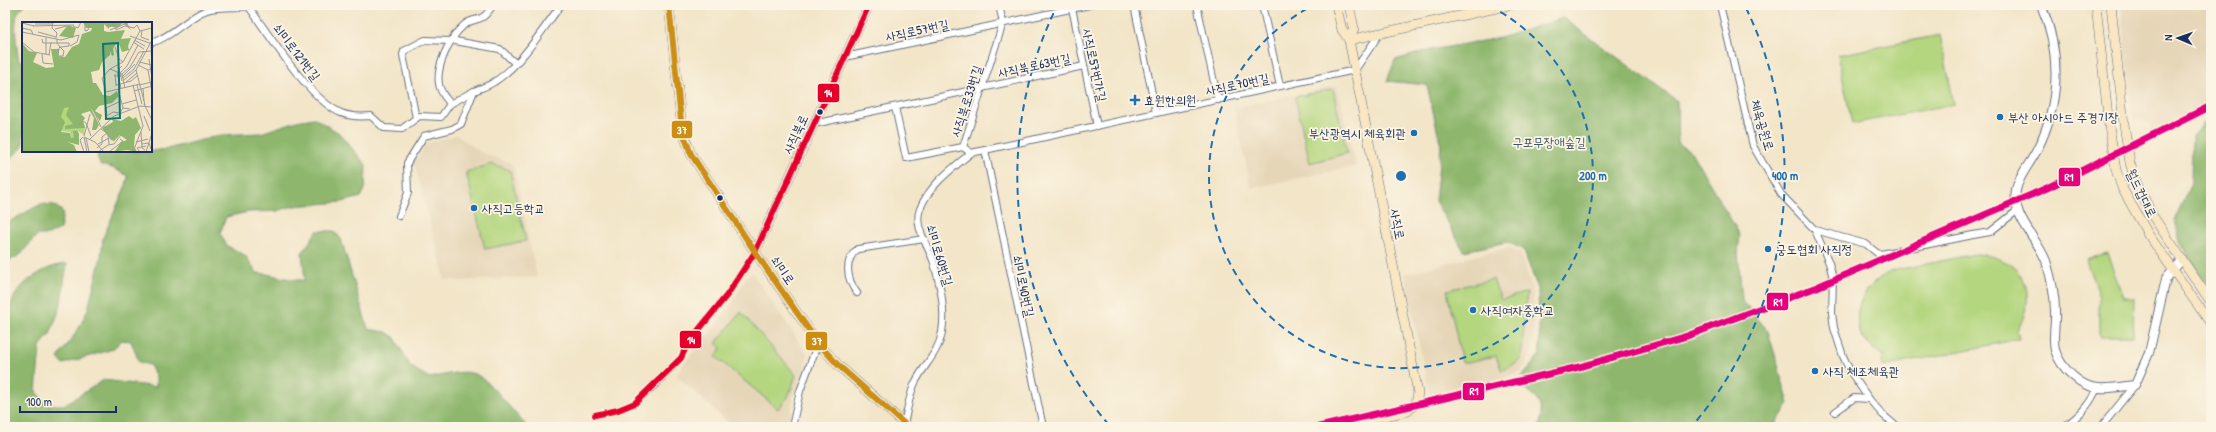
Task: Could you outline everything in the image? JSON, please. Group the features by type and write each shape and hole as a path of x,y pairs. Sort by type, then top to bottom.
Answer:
{"main road":[{"name":"쇠미로","path":"669,5 682,130 691,154 755,252 818,343 838,365 904,426"},
{"name":"사직북로","path":"755,252 869,5"},
{"name":"사직로","path":"1334,427 1408,411 1416,403 1418,393 1349,40 1342,30 1336,5"},
{"name":"사직로","path":"1349,5 1354,28 1349,40"},
{"path":"1349,40 1510,5"},
{"name":"월드컵대로","path":"2096,5 2109,126 2116,170 2132,208 2172,270 2211,324"},
{"name":"월드컵대로","path":"2111,5 2130,163 2144,200 2211,302"}],"street":[{"path":"450,104 442,94 439,80 440,63 452,39 465,24 482,19 493,5"},
{"path":"515,63 500,48 455,41 452,39 425,40 404,51 403,55 416,118 420,116 441,117 450,104 494,82 515,63 532,45 561,5"},
{"path":"999,5 1003,23"},
{"name":"사직로57번길","path":"845,57 1089,5"},
{"path":"1134,5 1156,113"},
{"path":"1197,5 1218,100"},
{"path":"1262,5 1280,86"},
{"name":"체육공원로","path":"1720,5 1753,146 1781,194 1815,230 1829,263 1833,278 1832,313 1837,342 1850,371 1869,399 1882,414 1897,427"},
{"path":"2041,5 2050,30 2056,58 2054,100 2048,126 2018,185 2016,199 2018,210 2021,219 2038,244 2051,279 2055,312 2055,350 2060,361 2077,379 2097,388 2135,385"},
{"path":"152,43 163,40 207,10 233,6 251,6"},
{"name":"쇠미로121번길","path":"251,6 305,84 340,112 355,117 371,116 384,128 402,129 416,118"},
{"name":"사직로57번가길","path":"1072,8 1096,126"},
{"name":"사직북로33번길","path":"895,107 906,158 963,148 1003,23"},
{"path":"1355,70 1380,33"},
{"name":"사직북로63번길","path":"814,124 1084,66"},
{"name":"사직로70번길","path":"971,154 1355,70"},
{"path":"399,216 408,193 407,163 411,156 424,136 452,129 461,124 474,91"},
{"path":"963,148 971,154"},
{"name":"쇠미로40번길","path":"985,150 1042,427"},
{"name":"쇠미로60번길","path":"904,426 914,386 934,355 942,333 943,309 941,290 918,218 922,203 931,189 947,172 971,154"},
{"path":"1815,230 1866,244 1877,253 1881,254 1973,235 1987,234 2018,210"},
{"path":"857,293 848,278 849,264 854,252 858,249 924,239"},
{"path":"595,415 618,410 635,403 655,385 681,358 688,343 727,294 755,252"},
{"path":"2101,427 2135,385 2149,353 2162,289 2172,270 2182,258"},
{"path":"792,427 800,391 818,343"},
{"path":"2064,427 2083,411 2092,400 2097,388"},
{"path":"1835,412 1854,398 1869,399"}],"shaded area":[{"path":"2121,5 2211,5 2211,104 2184,122 2152,133 2149,123 2132,118"},
{"path":"1337,85 1356,166 1251,188 1234,108"},
{"name":"사직고등학교","path":"457,135 480,152 510,163 514,169 537,277 460,281 445,279 414,163 427,143"},
{"name":"사직여자중학교","path":"1509,247 1520,252 1533,290 1534,330 1531,356 1520,372 1496,381 1429,394 1405,274"},
{"path":"752,272 808,355 805,368 793,397 790,427 733,427 677,376 680,368 726,313 746,278"}],"green space":[{"path":"5,5 25,5 18,12 16,23 16,43 19,61 22,62 22,148 5,163"},
{"name":"구포무장애숲길","path":"1563,18 1677,101 1678,145 1690,150 1740,235 1738,252 1742,300 1768,331 1789,404 1777,422 1776,427 1539,427 1541,419 1540,406 1529,392 1517,384 1540,354 1538,289 1523,249 1507,242 1464,251 1435,201 1441,146 1427,85 1387,81 1395,60 1430,50 1500,38"},
{"path":"1940,35 1954,104 1852,124 1838,55"},
{"path":"1333,89 1347,153 1310,163 1295,97"},
{"path":"314,118 339,133 366,165 365,189 361,197 342,202 293,206 277,211 248,212 226,217 220,233 227,246 245,255 257,273 305,280 302,253 317,231 334,231 341,239 368,329 386,332 395,338 410,366 429,378 452,373 464,372 475,374 495,390 528,427 5,427 5,328 8,322 12,302 20,288 35,276 51,267 67,264 60,308 50,334 40,346 36,392 48,405 64,405 104,380 156,387 156,377 150,365 139,362 131,341 122,340 113,349 63,364 58,358 78,330 88,309 101,257 103,238 126,185 128,176 113,168 100,165 96,152 152,152 221,135 261,133 297,121"},
{"path":"2209,118 2211,118 2211,288 2200,276 2180,241 2175,220 2191,183 2192,136"},
{"path":"492,164 510,170 526,241 485,249 466,172"},
{"path":"41,204 54,205 63,212 60,229 48,235 37,235 20,255 5,263 5,224"},
{"path":"2107,253 2123,297 2134,297 2133,336 2099,336 2099,297 2086,260"},
{"path":"1975,254 1991,256 2004,261 2015,269 2022,278 2026,289 2027,302 2024,316 2017,330 2019,339 1883,367 1881,357 1885,356 1871,347 1862,337 1858,325 1858,313 1861,301 1868,289 1879,279 1892,271"},
{"path":"1493,279 1501,300 1527,292 1521,360 1502,371 1496,356 1462,363 1447,290"},
{"path":"741,312 796,375 788,397 778,409 716,357 721,348 716,343"}],"transit line":[{"name":"37","path":"669,5 682,130 691,154 755,252 818,343 838,365 908,427"},
{"name":"14","path":"595,415 618,410 635,403 681,358 688,343 727,295 755,252 869,5"},
{"name":"R1","path":"1319,427 1579,367 1687,336 1817,287 2047,188 2211,106"}],"place":[{"name":"효원한의원","path":"1135,100"},
{"name":"부산 아시아드 주경기장","path":"2000,117"},
{"name":"부산광역시 체육회관","path":"1414,133"},
{"name":"사직고등학교","path":"474,208"},
{"name":"궁도협회 사직정","path":"1768,249"},
{"name":"사직여자중학교","path":"1473,310"},
{"name":"사직 체조체육관","path":"1815,371"}]}
